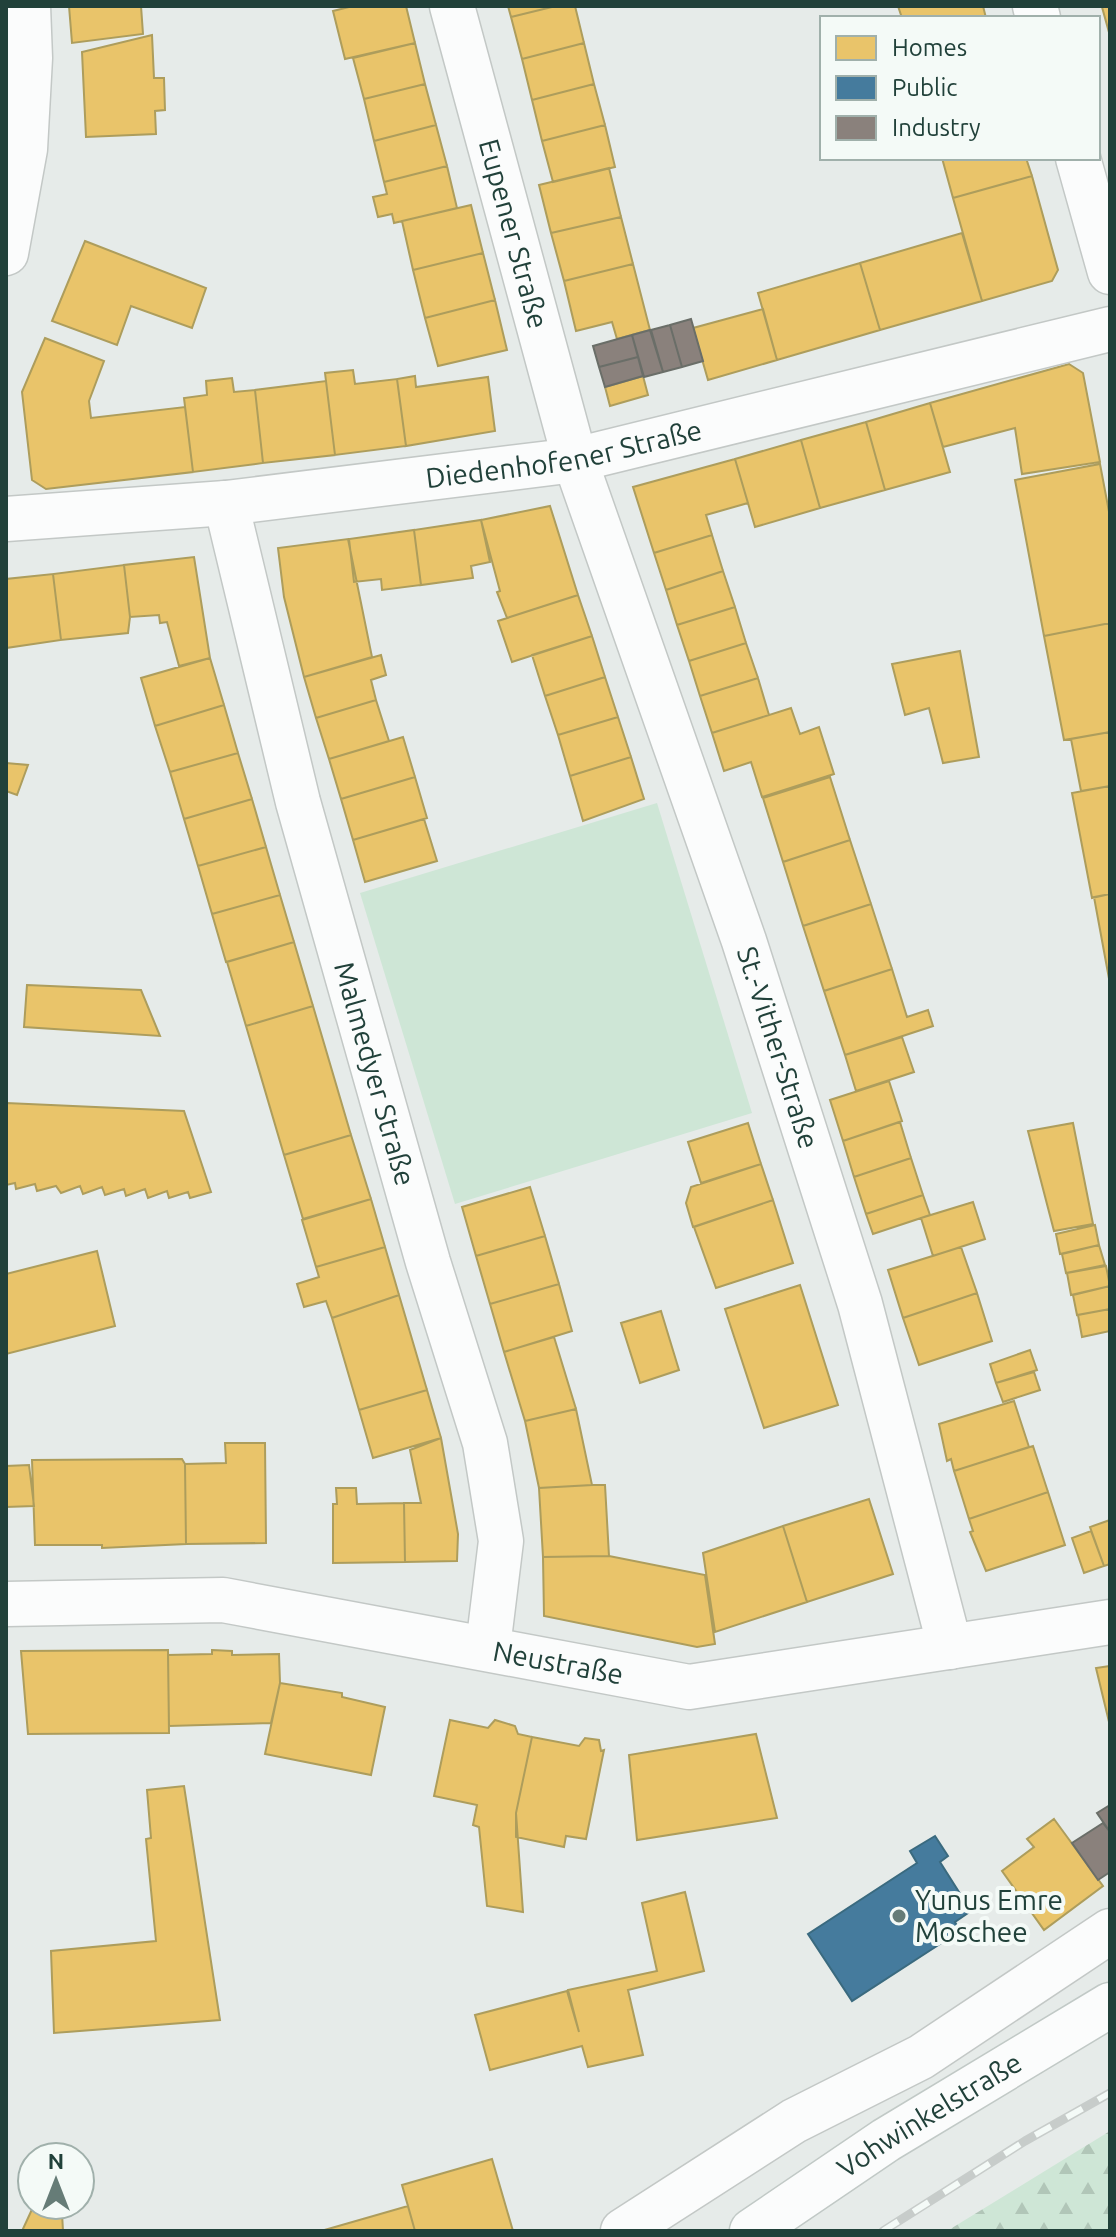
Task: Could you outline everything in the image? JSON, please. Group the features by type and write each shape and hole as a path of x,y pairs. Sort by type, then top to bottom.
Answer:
{"street":[{"path":"6,253 25,149 18,58 28,6"},
{"name":"Eupener Straße","path":"452,6 575,460"},
{"path":"1079,160 1110,272"},
{"name":"Diedenhofener Straße","path":"6,519 226,503 575,460 1110,329"},
{"name":"St.-Vither-Straße","path":"575,460 744,941 850,1275 950,1647"},
{"name":"Malmedyer Straße","path":"226,503 298,802 428,1262 485,1443 501,1541 488,1647"},
{"name":"Neustraße","path":"6,1604 223,1600 488,1647 689,1687 1110,1622"},
{"path":"623,2231 794,2121 921,2057 1110,1931"},
{"name":"Vohwinkelstraße","path":"752,2231 886,2140 1110,2005"}],"green space":[{"path":"657,803 752,1113 455,1204 360,893"},
{"path":"1110,2131 1110,2231 947,2231"}],"building: Homes":[{"path":"69,6 141,6 143,34 72,43"},
{"path":"353,6 406,6 415,43 345,59 333,11"},
{"path":"508,6 556,6 511,17"},
{"path":"556,6 575,6 584,43 522,59 511,17"},
{"path":"898,6 983,6 986,16 901,16"},
{"path":"1110,6 1110,36 1102,7"},
{"path":"152,35 154,78 164,78 165,110 155,111 156,134 86,137 82,52"},
{"path":"415,43 425,84 364,99 353,58"},
{"path":"584,43 594,84 532,100 522,59"},
{"path":"425,84 436,125 374,141 364,99"},
{"path":"594,84 605,125 542,141 532,100"},
{"path":"436,125 447,166 384,182 374,141"},
{"path":"605,125 615,167 553,182 542,141"},
{"path":"943,160 1027,160 1032,176 953,198"},
{"path":"447,166 457,208 394,223 392,214 378,217 373,197 387,194 384,182"},
{"path":"609,168 621,217 551,233 539,185"},
{"path":"1032,176 1058,270 1052,281 982,301 953,198"},
{"path":"471,205 483,253 413,270 402,221"},
{"path":"621,217 633,264 564,281 551,233"},
{"path":"962,233 982,301 880,330 860,263"},
{"path":"85,241 206,288 192,328 131,306 117,345 52,321"},
{"path":"483,253 495,300 425,318 413,270"},
{"path":"860,263 880,330 777,360 758,293"},
{"path":"633,264 650,330 617,339 612,322 576,331 564,281"},
{"path":"495,300 507,350 438,366 425,318"},
{"path":"763,309 777,360 708,380 693,328"},
{"path":"45,338 104,361 89,401 91,418 185,407 193,472 46,489 32,480 22,392"},
{"path":"1069,364 1083,373 1100,462 1022,474 1015,428 943,447 930,403"},
{"path":"353,370 355,384 397,379 406,446 335,455 325,373"},
{"path":"415,376 416,387 488,377 495,431 406,446 397,379"},
{"path":"643,376 648,395 610,406 605,387"},
{"path":"232,378 234,392 255,390 263,463 193,472 184,398 207,395 206,381"},
{"path":"326,381 335,455 263,463 255,390"},
{"path":"930,403 950,472 885,490 866,422"},
{"path":"866,422 885,490 820,508 801,440"},
{"path":"801,440 820,508 755,527 735,459"},
{"path":"735,459 748,503 706,515 712,535 654,553 633,487"},
{"path":"1100,464 1110,517 1110,623 1044,636 1015,480"},
{"path":"550,506 578,595 507,618 497,592 500,591 481,520"},
{"path":"481,520 490,562 471,566 473,578 421,585 414,530"},
{"path":"414,530 421,585 382,590 381,579 354,582 349,539"},
{"path":"712,535 723,571 666,590 654,553"},
{"path":"348,539 372,657 304,677 284,597 278,548"},
{"path":"194,557 210,658 179,666 167,622 160,623 159,615 130,617 124,565"},
{"path":"124,565 130,617 128,633 61,640 53,574"},
{"path":"723,571 735,607 677,625 666,590"},
{"path":"53,574 61,640 6,648 6,579"},
{"path":"578,595 592,636 512,662 498,621"},
{"path":"735,607 746,643 689,661 677,625"},
{"path":"1110,623 1110,732 1064,740 1044,636"},
{"path":"592,636 605,677 545,696 532,655"},
{"path":"746,643 758,678 700,696 689,661"},
{"path":"960,651 979,757 943,763 929,708 905,715 892,664"},
{"path":"381,655 386,675 371,680 376,700 316,718 304,677"},
{"path":"210,658 224,705 155,726 141,678"},
{"path":"605,677 618,717 558,735 545,696"},
{"path":"758,678 769,715 712,733 700,696"},
{"path":"376,700 389,741 329,759 316,718"},
{"path":"224,705 238,753 170,772 155,726"},
{"path":"791,708 800,734 819,727 834,774 762,797 751,762 724,771 712,733"},
{"path":"618,717 631,757 570,776 558,735"},
{"path":"1110,732 1110,786 1081,791 1071,739"},
{"path":"403,737 415,777 341,799 329,759"},
{"path":"238,753 252,799 184,819 170,772"},
{"path":"631,757 644,799 583,821 570,776"},
{"path":"6,763 28,765 17,795 6,791"},
{"path":"415,777 427,818 353,840 341,799"},
{"path":"830,777 850,840 783,862 763,798"},
{"path":"1110,786 1110,894 1092,898 1072,793"},
{"path":"252,799 266,847 198,866 184,819"},
{"path":"424,819 437,861 365,882 353,840"},
{"path":"850,840 871,904 803,926 783,862"},
{"path":"266,847 280,895 212,914 198,866"},
{"path":"1110,894 1110,984 1094,897"},
{"path":"280,895 294,942 226,962 212,914"},
{"path":"871,904 892,969 824,991 803,926"},
{"path":"294,942 313,1006 246,1026 227,962"},
{"path":"892,969 907,1017 928,1010 933,1026 845,1055 824,991"},
{"path":"27,985 141,990 160,1036 24,1027"},
{"path":"313,1006 351,1135 284,1155 246,1026"},
{"path":"902,1037 914,1072 856,1091 845,1055"},
{"path":"889,1081 902,1121 843,1141 830,1100"},
{"path":"6,1103 184,1111 211,1192 190,1198 188,1192 169,1198 167,1191 148,1198 145,1189 126,1196 124,1189 105,1195 102,1187 83,1194 80,1186 61,1193 56,1186 37,1191 35,1184 16,1189 15,1183 6,1185"},
{"path":"900,1122 911,1158 854,1177 843,1141"},
{"path":"748,1123 761,1164 701,1183 688,1142"},
{"path":"1073,1123 1093,1224 1054,1231 1028,1131"},
{"path":"351,1135 371,1199 303,1219 284,1155"},
{"path":"911,1158 923,1195 866,1214 854,1177"},
{"path":"761,1164 773,1200 693,1227 686,1203 691,1187"},
{"path":"530,1187 545,1236 476,1256 462,1207"},
{"path":"923,1195 930,1215 873,1234 866,1214"},
{"path":"371,1199 385,1247 316,1267 302,1220"},
{"path":"773,1200 793,1263 716,1288 694,1227"},
{"path":"973,1202 985,1239 933,1256 921,1218"},
{"path":"1095,1225 1099,1245 1060,1254 1056,1234"},
{"path":"545,1236 559,1284 490,1304 476,1256"},
{"path":"1099,1245 1105,1265 1066,1273 1062,1254"},
{"path":"385,1247 399,1295 332,1318 326,1301 304,1307 297,1284 319,1277 316,1267"},
{"path":"961,1247 977,1293 903,1318 888,1270"},
{"path":"97,1251 115,1326 6,1354 6,1274"},
{"path":"1106,1266 1110,1286 1071,1295 1067,1273"},
{"path":"559,1284 572,1331 504,1352 490,1304"},
{"path":"800,1285 838,1405 764,1428 725,1309"},
{"path":"1110,1286 1110,1309 1077,1315 1073,1295"},
{"path":"977,1293 992,1341 919,1365 903,1318"},
{"path":"399,1295 427,1390 359,1410 332,1318"},
{"path":"1110,1309 1110,1331 1082,1337 1078,1315"},
{"path":"661,1311 679,1370 640,1383 621,1323"},
{"path":"554,1337 576,1409 525,1421 504,1352"},
{"path":"1030,1350 1037,1370 996,1383 990,1364"},
{"path":"1034,1372 1040,1390 1003,1402 996,1383"},
{"path":"427,1390 441,1438 373,1458 359,1410"},
{"path":"1014,1401 1029,1447 954,1471 951,1459 947,1461 939,1424"},
{"path":"576,1409 592,1485 539,1488 525,1421"},
{"path":"441,1438 458,1534 457,1561 405,1562 404,1503 421,1503 410,1450"},
{"path":"225,1443 265,1443 266,1543 186,1544 185,1464 226,1463"},
{"path":"1033,1446 1048,1492 969,1519 954,1471"},
{"path":"182,1459 185,1464 186,1544 102,1548 102,1545 35,1545 32,1460"},
{"path":"29,1465 34,1506 6,1507 6,1466"},
{"path":"605,1485 609,1556 543,1557 539,1488"},
{"path":"336,1488 356,1488 357,1504 404,1503 405,1562 333,1563"},
{"path":"1048,1492 1065,1545 986,1571 970,1532 973,1531 969,1519"},
{"path":"869,1499 893,1574 807,1602 783,1526"},
{"path":"1110,1520 1110,1564 1104,1566 1090,1527"},
{"path":"783,1526 807,1602 715,1632 703,1553"},
{"path":"1091,1531 1104,1566 1084,1573 1072,1538"},
{"path":"609,1556 705,1575 715,1644 697,1647 544,1616 543,1557"},
{"path":"168,1650 169,1733 28,1734 21,1651"},
{"path":"212,1650 232,1651 232,1655 279,1654 280,1683 271,1723 169,1726 168,1655 212,1654"},
{"path":"1110,1666 1110,1726 1096,1668"},
{"path":"280,1683 342,1693 342,1697 385,1707 371,1775 265,1754"},
{"path":"450,1720 488,1728 495,1720 515,1726 518,1734 532,1737 516,1813 523,1912 487,1906 479,1827 473,1825 477,1805 434,1796"},
{"path":"756,1734 777,1818 637,1840 629,1755"},
{"path":"532,1737 579,1746 585,1738 599,1740 601,1751 604,1750 586,1839 566,1836 564,1847 516,1837 516,1813"},
{"path":"184,1786 220,2020 54,2033 51,1951 156,1941 146,1839 151,1838 147,1790"},
{"path":"1054,1819 1103,1886 1044,1930 1002,1871 1034,1847 1027,1839"},
{"path":"685,1892 704,1971 628,1990 643,2055 588,2067 582,2046 490,2070 475,2015 567,1991 579,2032 568,1990 657,1971 642,1903"},
{"path":"492,2159 513,2231 415,2231 402,2185"},
{"path":"408,2206 415,2231 321,2231"},
{"path":"27,2221 62,2221 63,2231 22,2231"}],"building: Public":[{"name":"Yunus Emre Moschee","path":"935,1836 948,1856 940,1862 971,1911 955,1922 960,1931 852,2001 808,1934 917,1863 910,1851"}],"building: Industry":[{"path":"691,319 703,361 682,367 670,325"},
{"path":"670,325 682,367 663,372 651,330"},
{"path":"650,330 663,372 644,377 632,335"},
{"path":"632,335 638,357 599,367 593,346"},
{"path":"638,357 643,376 605,387 599,367"},
{"path":"1110,1805 1110,1832 1097,1813"},
{"path":"1103,1823 1110,1832 1110,1872 1098,1880 1072,1843"}],"railway":[{"path":"883,2231 1025,2141 1110,2093"}],"place":[{"name":"Yunus Emre Moschee","path":"899,1916"}]}
